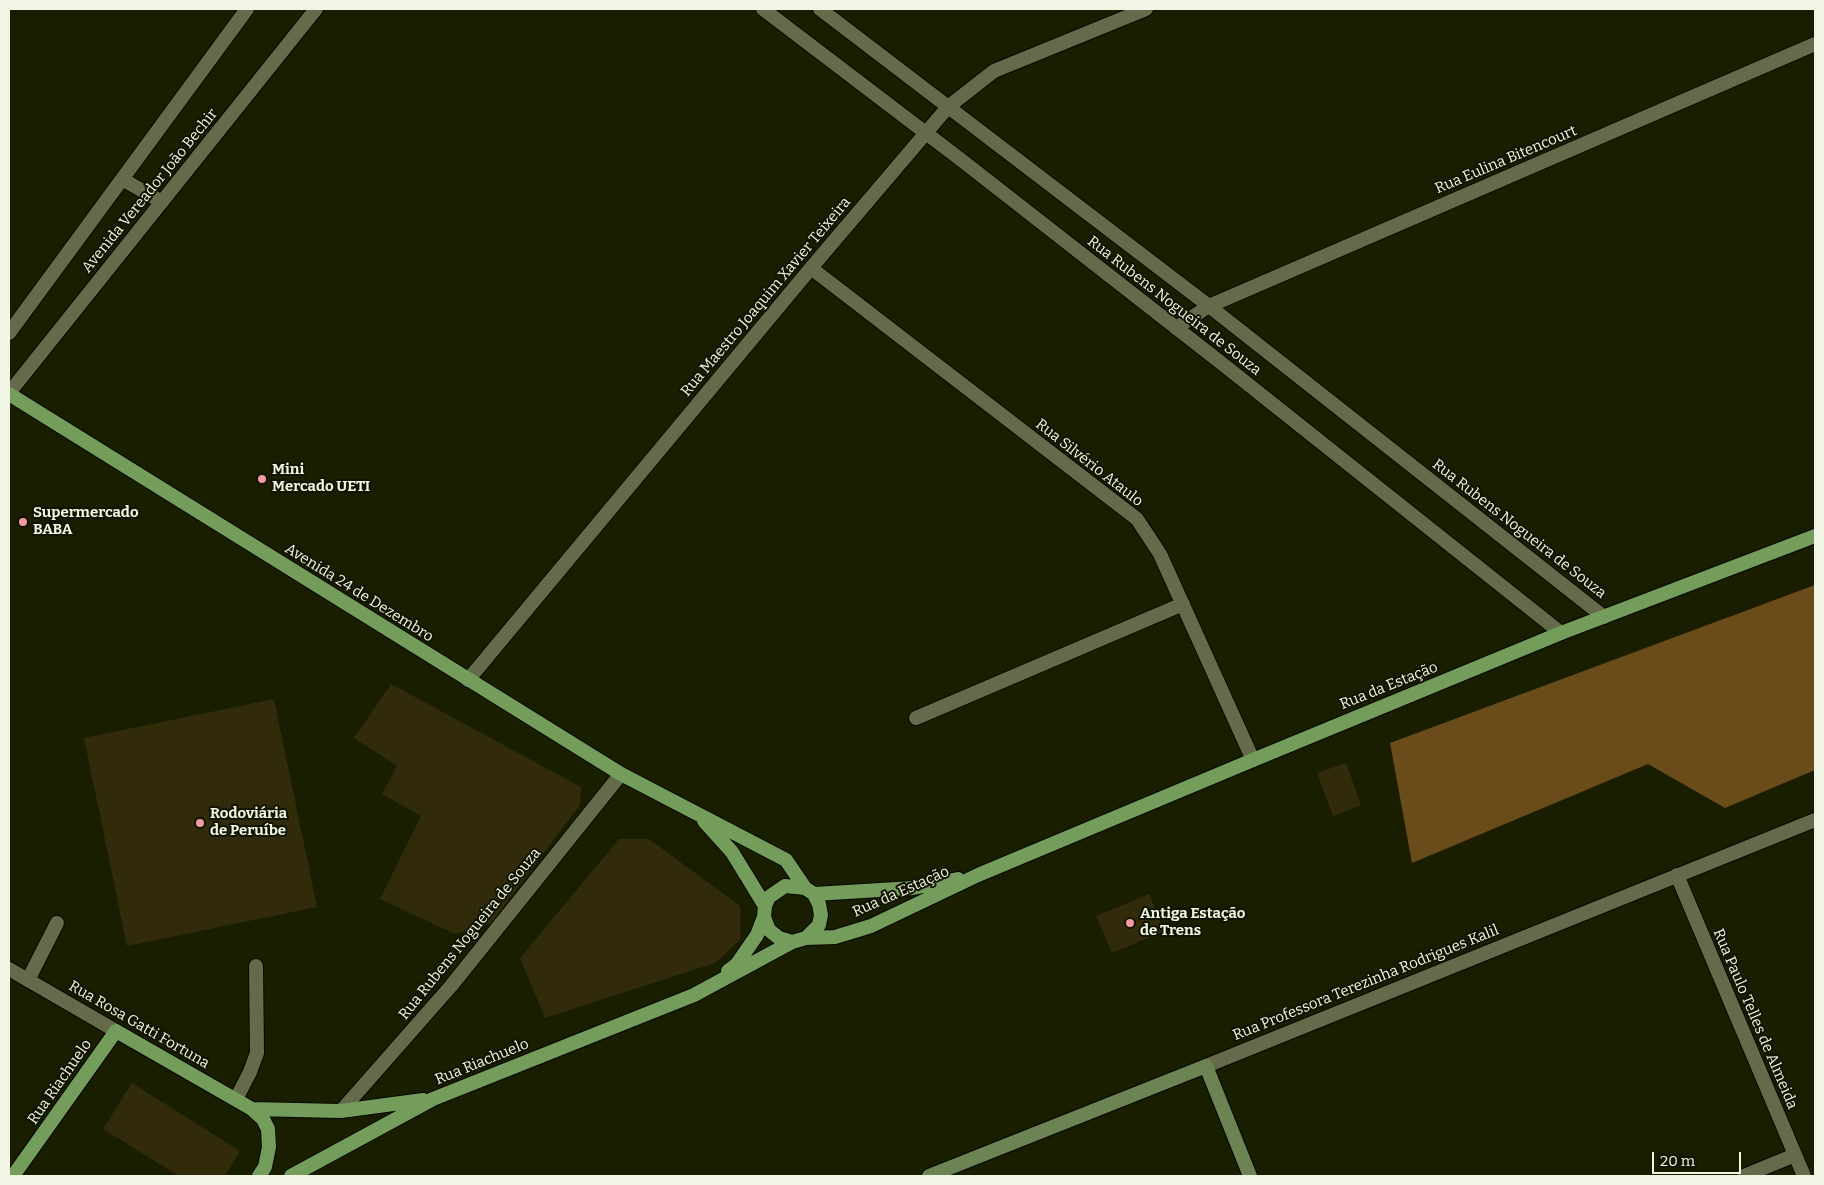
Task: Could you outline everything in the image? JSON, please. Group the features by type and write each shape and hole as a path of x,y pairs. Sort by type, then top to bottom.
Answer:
{"main road":[{"name":"Avenida 24 de Dezembro","path":"9,393 621,774 786,860 809,891"},
{"name":"Rua da Estação","path":"806,938 835,937 871,926 978,875 1253,760 1561,634 1815,536"},
{"name":"Avenida 24 de Dezembro","path":"696,813 732,852 764,911"},
{"name":"Rua da Estação","path":"809,891 913,888 978,875"},
{"path":"795,885 809,891 819,904 821,915 819,925 806,938 792,942 779,938 769,930 764,911 776,890 795,885"},
{"name":"Rua Riachuelo","path":"694,995 737,964 757,935 764,911"},
{"name":"Rua Riachuelo","path":"291,1176 433,1099 694,995 792,942"},
{"name":"Rua Riachuelo","path":"13,1176 116,1031"},
{"name":"Rua Rosa Gatti Fortuna","path":"116,1031 252,1108"},
{"path":"1206,1066 1250,1176"},
{"name":"Rua Professora Terezinha Rodrigues Kalil","path":"929,1176 1206,1066"},
{"path":"252,1108 340,1111 433,1099"},
{"path":"252,1108 263,1119 268,1130 269,1147 265,1166 259,1176"}],"street":[{"name":"Avenida Vereador João Bechir","path":"9,333 247,9"},
{"name":"Avenida Vereador João Bechir","path":"9,393 316,9"},
{"name":"Rua Rubens Nogueira de Souza","path":"763,9 960,159 1176,328 1561,634"},
{"name":"Rua Rubens Nogueira de Souza","path":"820,9 1209,306 1604,617"},
{"name":"Rua Maestro Joaquim Xavier Teixeira","path":"468,680 811,268 948,107 994,71 1146,9"},
{"name":"Rua Eulina Bitencourt","path":"1176,328 1209,306 1815,44"},
{"path":"122,179 162,202"},
{"name":"Rua Silvério Ataulo","path":"811,268 1137,519 1160,554 1253,760"},
{"path":"916,718 1184,604"},
{"name":"Rua Rubens Nogueira de Souza","path":"340,1111 451,986 621,774"},
{"name":"Rua Professora Terezinha Rodrigues Kalil","path":"1206,1066 1815,820"},
{"name":"Rua Paulo Telles de Almeida","path":"1677,875 1804,1176"},
{"path":"28,980 57,923"},
{"path":"236,1099 250,1072 257,1053 256,966"},
{"name":"Rua Rosa Gatti Fortuna","path":"9,969 116,1031"},
{"path":"1744,1176 1795,1155"}],"shaded area":[{"path":"1815,585 1815,770 1725,808 1648,764 1412,863 1390,743"}],"building":[{"path":"391,684 581,787 580,805 491,923 455,934 380,899 421,816 382,794 397,766 354,738"},
{"name":"Rodoviária de Peruíbe","path":"274,699 317,907 127,946 84,738"},
{"path":"1346,763 1361,805 1333,816 1317,773"},
{"path":"619,839 649,839 740,906 741,939 715,963 545,1018 520,958"},
{"name":"Antiga Estação de Trens","path":"1149,894 1164,931 1112,953 1096,916"},
{"path":"132,1083 240,1151 225,1176 179,1176 103,1129"}],"place":[{"name":"Mini Mercado UETI","path":"262,479"},
{"name":"Supermercado BABA","path":"23,522"},
{"name":"Rodoviária de Peruíbe","path":"200,823"},
{"name":"Antiga Estação de Trens","path":"1130,923"}]}
